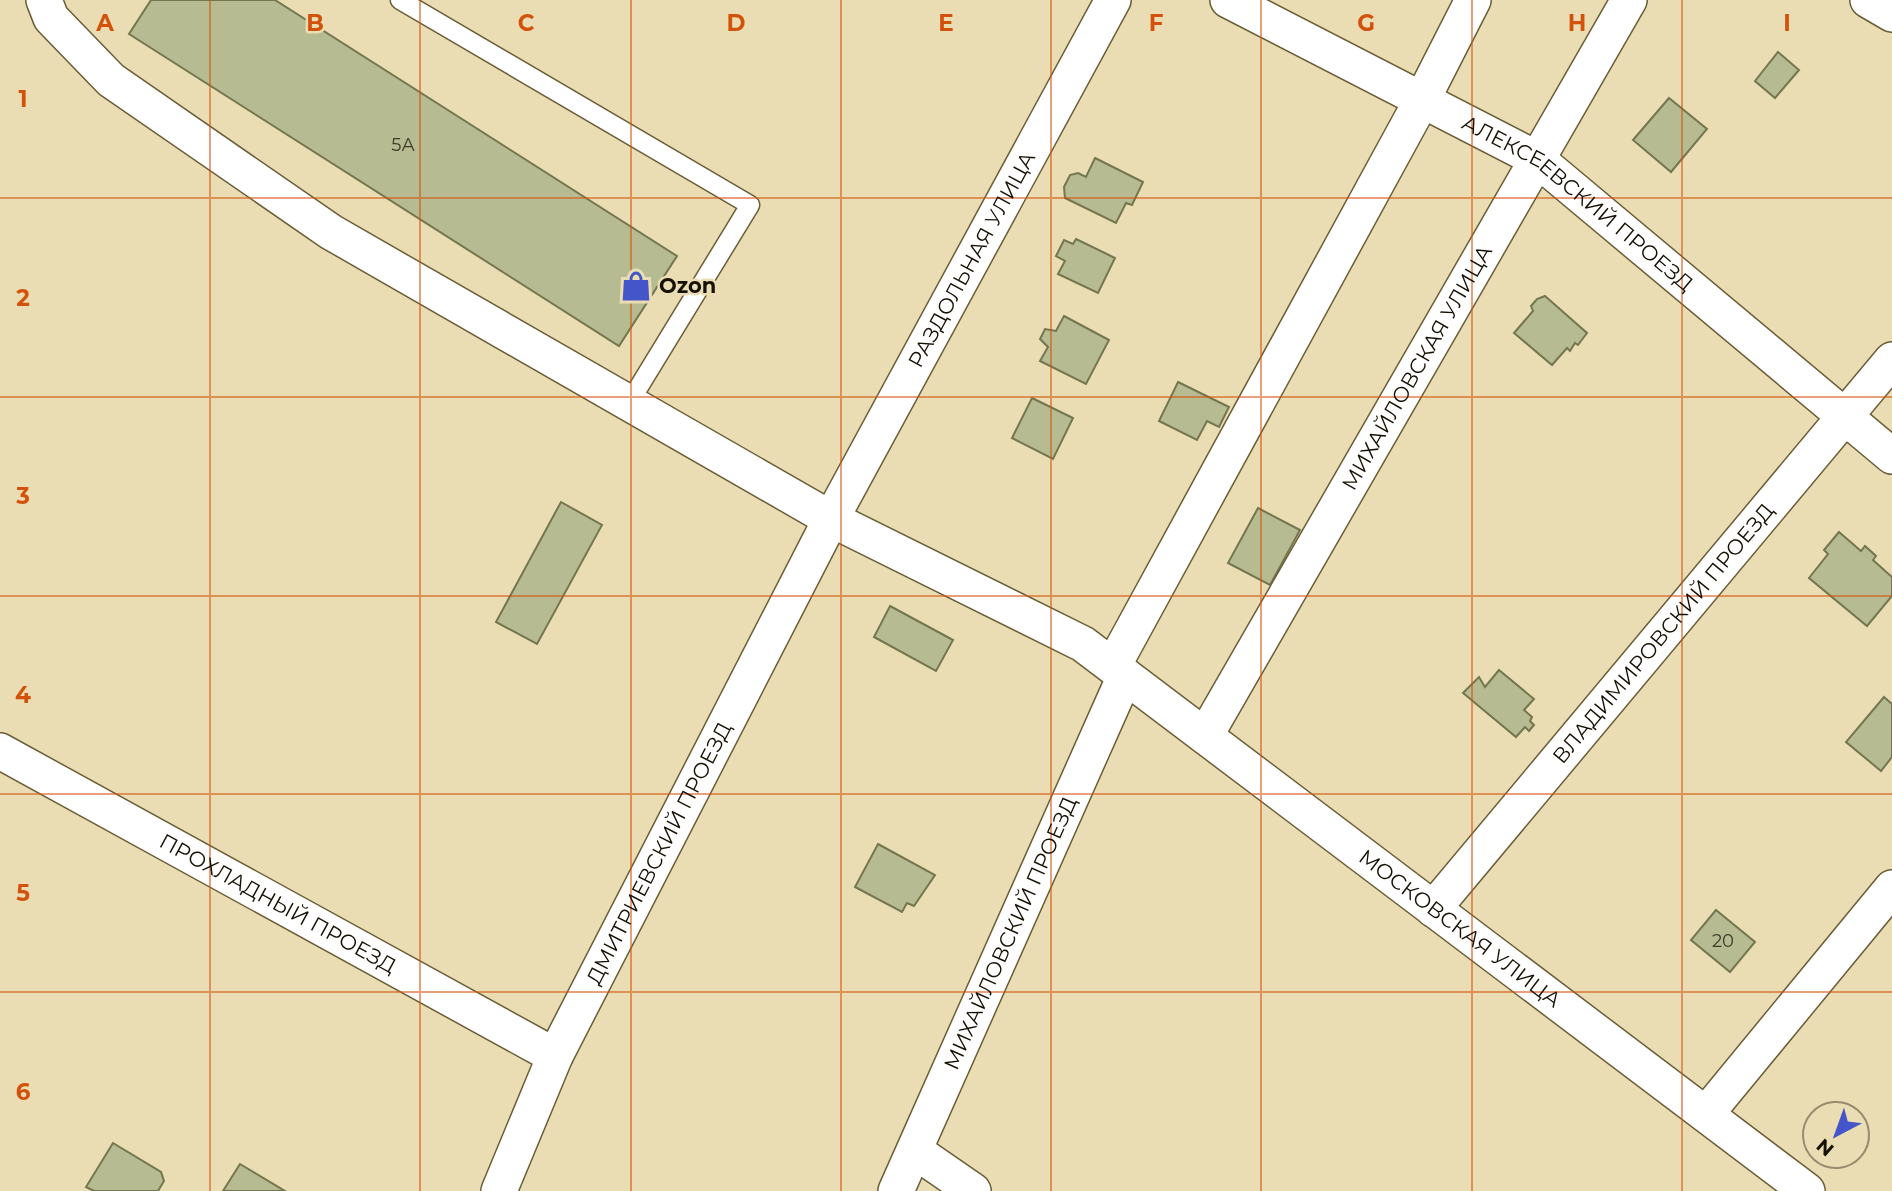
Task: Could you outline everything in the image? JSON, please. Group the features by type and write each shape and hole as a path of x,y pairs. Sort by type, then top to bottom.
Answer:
{"street":[{"name":"МОСКОВСКАЯ УЛИЦА","path":"44,0 51,18 111,80 331,232 831,519 1083,644 1808,1191"},
{"name":"РАЗДОЛЬНАЯ УЛИЦА","path":"831,519 1113,0"},
{"name":"АЛЕКСЕЕВСКИЙ ПРОЕЗД","path":"1228,0 1537,159 1892,457"},
{"path":"1119,671 1473,0"},
{"name":"МИХАЙЛОВСКАЯ УЛИЦА","path":"1205,736 1629,0"},
{"path":"1868,0 1892,14"},
{"name":"ВЛАДИМИРОВСКИЙ ПРОЕЗД","path":"1433,909 1892,360"},
{"name":"ДМИТРИЕВСКИЙ ПРОЕЗД","path":"499,1191 555,1056 831,519"},
{"name":"МИХАЙЛОВСКИЙ ПРОЕЗД","path":"896,1191 1119,671"},
{"name":"ПРОХЛАДНЫЙ ПРОЕЗД","path":"0,751 555,1056"},
{"path":"1706,1114 1892,888"},
{"path":"915,1151 973,1191"}],"lane":[{"path":"400,0 750,205 629,403"}],"building":[{"path":"151,0 275,0 677,256 619,346 129,34"},
{"path":"1778,52 1799,70 1775,98 1755,81"},
{"path":"1669,98 1707,129 1671,172 1633,140"},
{"path":"1095,158 1143,182 1132,205 1126,203 1116,223 1065,198 1064,187 1070,175 1078,173 1086,177"},
{"path":"1076,239 1115,258 1098,293 1058,274 1065,261 1056,256 1064,240 1073,244"},
{"path":"1545,296 1587,333 1578,345 1575,343 1570,351 1567,348 1552,365 1514,333 1533,311 1531,306 1537,299"},
{"path":"1064,316 1109,340 1086,384 1040,361 1048,347 1040,339 1045,329 1056,331"},
{"path":"1178,382 1229,407 1219,427 1207,421 1197,440 1159,421"},
{"path":"1032,398 1073,418 1053,459 1012,438"},
{"path":"561,502 602,525 537,644 496,622"},
{"path":"1258,508 1300,530 1270,585 1228,563"},
{"path":"1839,532 1861,551 1865,546 1876,556 1873,560 1892,577 1892,596 1867,626 1809,578 1828,554 1824,550"},
{"path":"890,606 953,640 936,671 874,637"},
{"path":"1499,670 1534,699 1524,710 1532,717 1530,721 1534,725 1529,731 1525,727 1516,737 1463,693 1479,677 1485,687"},
{"path":"1884,697 1892,704 1892,757 1881,771 1846,742"},
{"path":"878,844 935,875 914,906 907,903 902,912 855,887"},
{"path":"1716,910 1755,942 1730,972 1691,940"},
{"path":"113,1143 161,1172 164,1181 158,1191 94,1191 86,1187"},
{"path":"240,1164 285,1191 223,1191"}],"place":[{"name":"Ozon","path":"636,286"}]}
